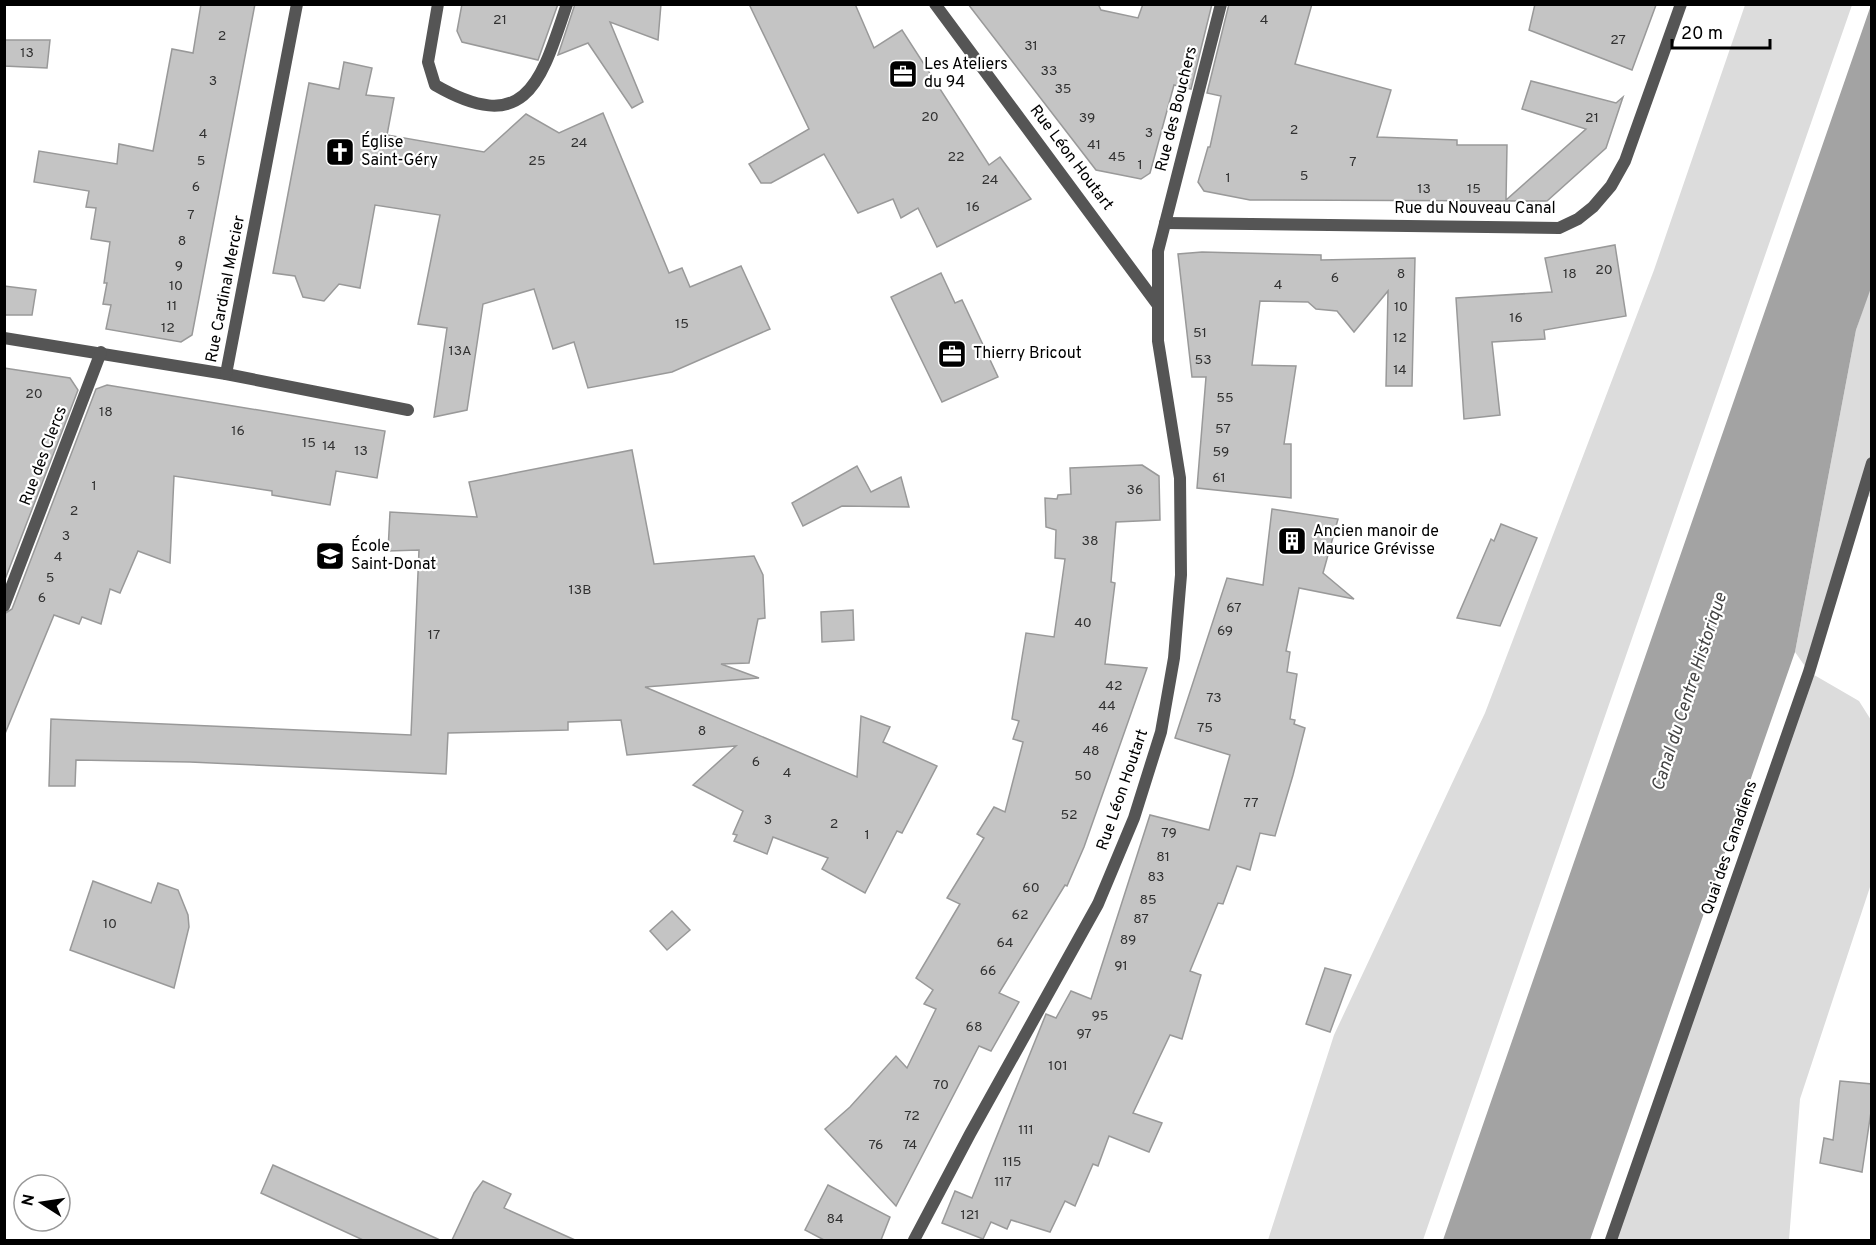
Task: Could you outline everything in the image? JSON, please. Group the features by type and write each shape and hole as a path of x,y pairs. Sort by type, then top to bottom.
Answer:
{"street":[{"name":"Rue Cardinal Mercier","path":"4,338 226,374 297,4"},
{"path":"438,4 428,62 435,85 456,97 492,106 509,104 524,97 538,81 548,62 567,4"},
{"name":"Rue Léon Houtart","path":"935,4 1157,304"},
{"name":"Rue des Bouchers","path":"1165,223 1221,4"},
{"name":"Rue du Nouveau Canal","path":"1165,223 1559,228 1578,219 1593,207 1611,186 1625,161 1681,4"},
{"name":"Rue Léon Houtart","path":"914,1240 1098,904 1134,818 1161,732 1174,658 1181,553 1180,478 1158,342 1158,250 1165,223"},
{"name":"Rue des Clercs","path":"4,606 101,352"},
{"path":"226,374 408,410"},
{"name":"Quai des Canadiens","path":"1611,1240 1809,672 1872,463"}],"shaded area":[{"path":"1745,5 1852,5 1423,1240 1268,1240 1334,1035 1485,713 1654,270"},
{"path":"1871,285 1871,497 1861,495 1809,672 1795,652 1856,330"},
{"path":"1809,672 1859,701 1871,720 1871,884 1800,1099 1789,1240 1611,1240"}],"water":[{"name":"Canal du Centre Historique","path":"1871,5 1872,285 1856,330 1795,652 1590,1240 1443,1240"}],"building":[{"path":"201,4 255,4 192,335 181,342 106,329 111,305 103,304 110,242 91,239 96,208 86,207 89,191 34,182 39,151 117,164 119,144 153,151 172,49 193,53"},
{"path":"462,4 558,4 538,60 462,42 457,31"},
{"path":"575,4 661,4 658,40 610,22 643,102 632,108 588,43 558,55"},
{"path":"749,4 855,4 874,48 902,30 989,165 1000,157 1031,199 937,247 918,208 901,218 893,199 858,213 824,154 771,183 761,183 749,164 809,129"},
{"path":"968,4 1098,4 1101,10 1138,18 1143,4 1212,4 1191,89 1174,85 1150,173 1141,179 1096,170"},
{"path":"1229,4 1312,4 1295,64 1391,90 1377,137 1457,140 1457,145 1507,145 1506,200 1586,129 1522,109 1531,81 1616,103 1623,97 1606,148 1547,201 1250,200 1204,191 1198,182 1208,147 1210,147 1221,96 1207,93"},
{"path":"1535,4 1656,5 1632,70 1529,30"},
{"path":"4,40 50,40 47,68 4,66"},
{"path":"344,62 372,68 366,95 394,98 387,135 484,152 526,114 559,133 603,113 669,273 682,268 690,287 741,266 770,329 672,372 588,388 574,342 553,349 534,289 483,304 467,410 434,417 447,328 418,324 440,215 375,205 360,288 339,284 324,301 303,297 295,276 273,273 309,83 339,89"},
{"path":"1615,245 1626,316 1544,330 1545,339 1492,342 1500,415 1464,419 1456,298 1552,292 1545,258"},
{"path":"1202,252 1321,255 1321,260 1415,258 1412,386 1386,386 1388,291 1354,332 1337,311 1316,309 1308,302 1260,301 1252,365 1296,366 1284,444 1291,444 1291,498 1197,488 1206,377 1192,377 1178,254"},
{"path":"941,273 955,303 962,300 998,377 942,402 891,297"},
{"path":"4,286 36,290 32,315 4,315"},
{"path":"4,368 70,378 78,390 4,582"},
{"path":"107,385 385,431 377,478 336,471 330,505 272,495 272,491 174,476 170,563 138,551 120,593 110,589 101,624 82,617 79,624 54,615 4,736 4,614 12,609 96,389"},
{"path":"632,450 654,564 754,556 763,575 765,618 758,619 749,663 721,664 759,678 645,687 857,777 861,716 890,727 883,742 937,766 902,833 897,831 865,893 822,869 828,858 773,837 767,854 734,841 737,835 733,834 743,811 693,785 736,746 627,755 621,720 568,722 568,730 448,733 446,774 190,762 76,760 75,786 49,786 51,719 411,735 419,550 388,551 390,512 477,517 469,482"},
{"path":"1142,465 1159,476 1160,520 1116,522 1111,582 1115,583 1105,664 1147,668 1084,847 1067,886 1065,885 999,993 1019,1002 991,1051 979,1046 896,1206 825,1129 850,1107 896,1056 907,1068 936,1009 924,1004 933,990 916,978 960,904 947,898 984,838 977,834 994,807 1005,812 1023,742 1013,739 1019,721 1012,719 1026,633 1054,637 1065,559 1055,558 1056,530 1046,527 1045,498 1057,499 1058,495 1071,494 1070,468"},
{"path":"857,466 871,492 901,477 909,507 842,506 803,526 792,503"},
{"path":"1272,509 1338,519 1323,573 1354,599 1299,588 1286,651 1290,652 1287,672 1297,674 1290,719 1295,720 1294,724 1305,728 1293,775 1275,836 1260,833 1250,870 1237,866 1223,904 1218,903 1190,971 1201,975 1182,1039 1170,1035 1133,1113 1162,1123 1149,1152 1109,1136 1098,1166 1093,1164 1075,1206 1065,1201 1050,1232 1011,1220 1007,1229 991,1222 983,1239 942,1223 955,1191 972,1198 1046,1014 1056,1018 1071,991 1091,999 1150,815 1209,830 1230,755 1175,738 1227,578 1263,585"},
{"path":"1501,524 1537,538 1500,626 1457,618 1491,539 1494,541"},
{"path":"853,610 854,640 822,642 821,612"},
{"path":"93,881 151,903 158,883 178,890 188,915 189,927 174,988 70,950"},
{"path":"672,911 690,930 667,950 650,931"},
{"path":"1325,968 1351,975 1330,1032 1306,1024"},
{"path":"1840,1081 1872,1084 1872,1105 1862,1172 1820,1163 1824,1138 1833,1140"},
{"path":"273,1165 440,1240 363,1240 261,1193"},
{"path":"483,1181 511,1194 504,1208 575,1240 452,1240 474,1193"},
{"path":"828,1185 890,1217 881,1240 824,1240 805,1230"}],"place":[{"name":"Les Ateliers du 94","path":"903,74"},
{"name":"Église Saint-Géry","path":"340,152"},
{"name":"Thierry Bricout","path":"952,354"},
{"name":"Ancien manoir de Maurice Grévisse","path":"1292,541"},
{"name":"École Saint-Donat","path":"330,556"}]}
